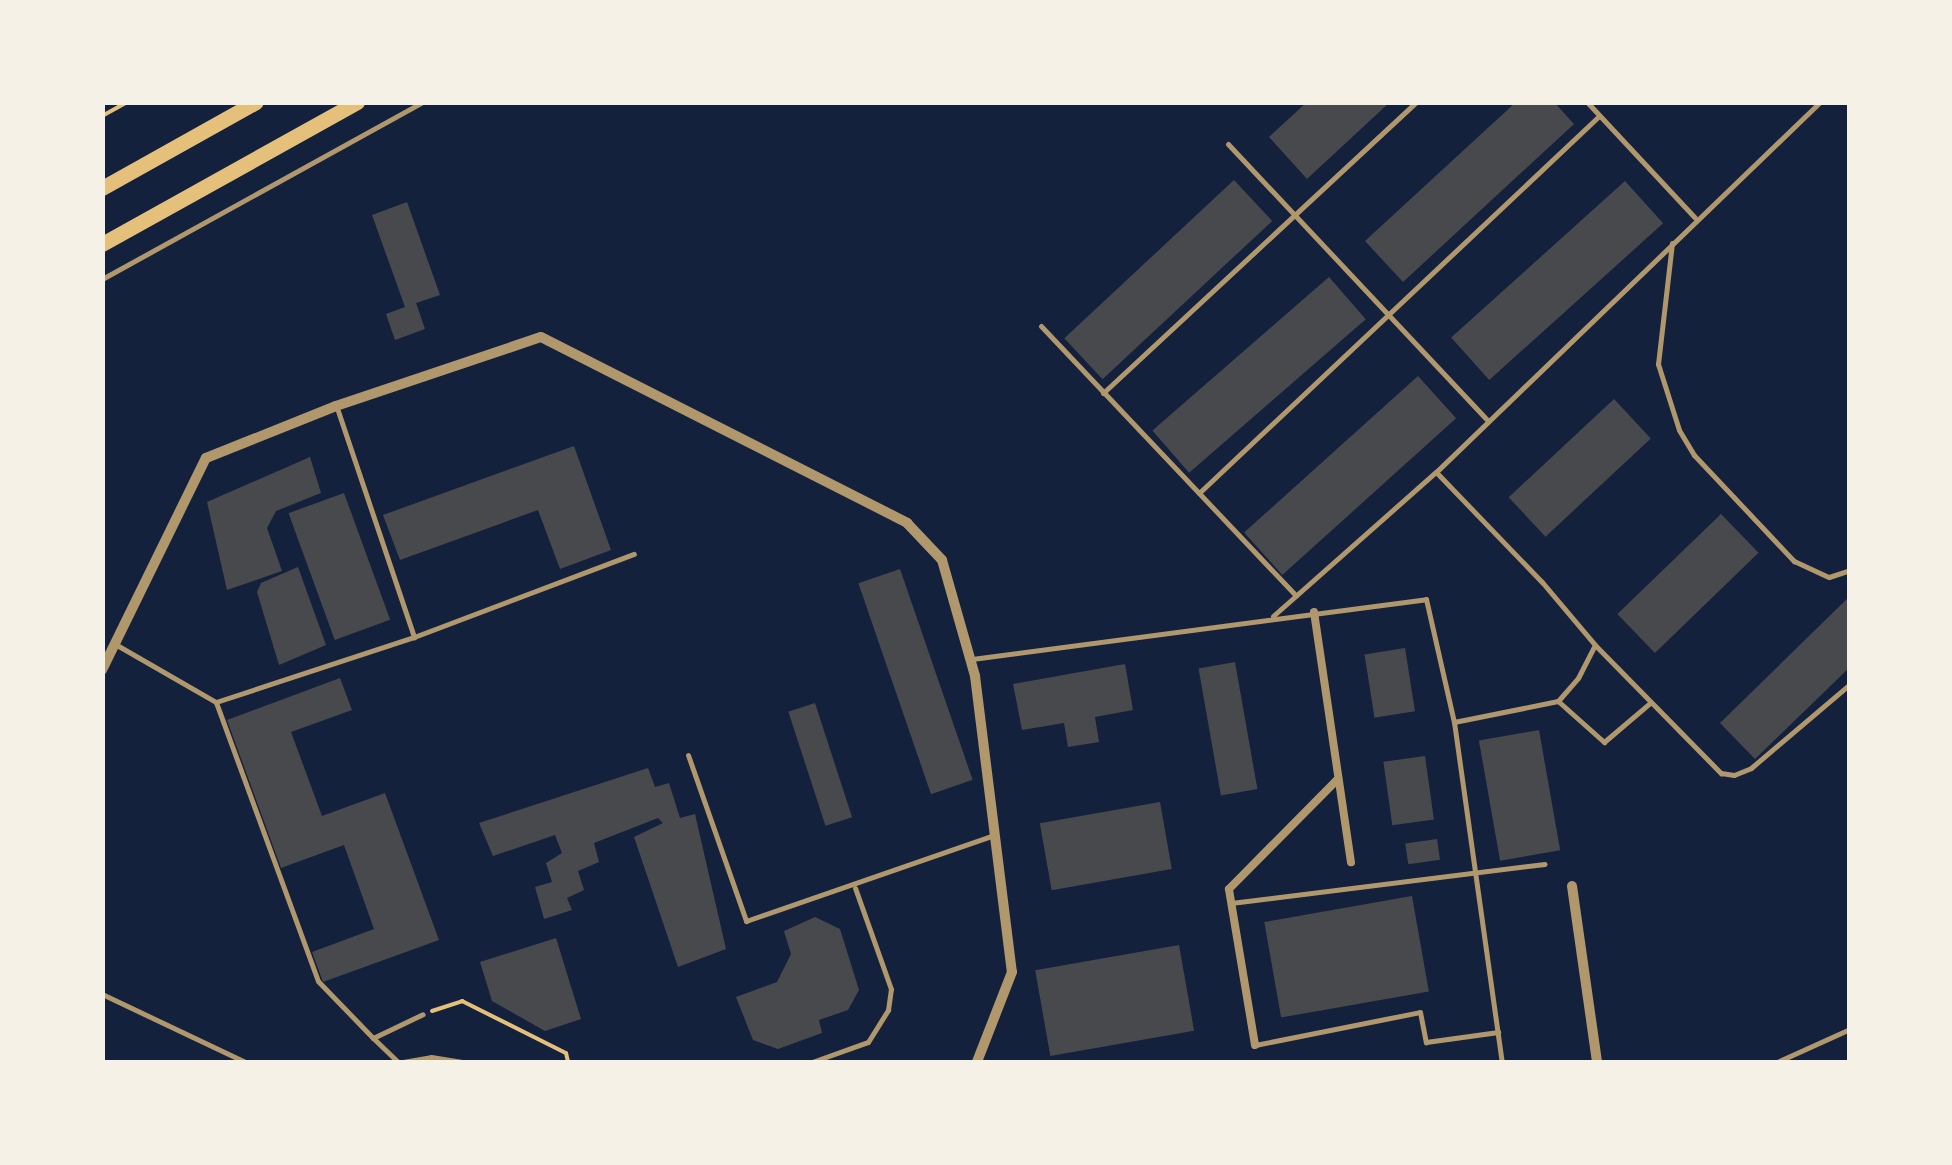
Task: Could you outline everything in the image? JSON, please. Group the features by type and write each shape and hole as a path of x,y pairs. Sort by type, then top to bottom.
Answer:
{"main road":[{"path":"102,188 256,102"},
{"path":"102,244 357,102"}],"street":[{"path":"102,670 206,458 336,406 541,337 907,523 942,560 970,659 1012,972 976,1062"},
{"path":"1314,612 1351,862"},
{"path":"1255,1045 1229,890 1338,779"},
{"path":"1572,886 1597,1062"}],"lane":[{"path":"102,279 422,102"},
{"path":"1103,393 1416,102"},
{"path":"1587,102 1695,218"},
{"path":"1270,618 1436,472 1672,240 1820,102"},
{"path":"1199,493 1599,116"},
{"path":"1228,144 1487,420"},
{"path":"1672,240 1658,364 1679,430 1694,455 1794,561 1829,576 1850,570"},
{"path":"1042,326 1296,596"},
{"path":"336,406 414,637"},
{"path":"1436,472 1542,582 1595,646 1721,773 1734,775 1752,768 1850,684"},
{"path":"216,702 414,637 634,554"},
{"path":"970,659 1426,599 1454,722 1502,1062"},
{"path":"116,644 216,702 318,981 400,1062 430,1057 461,1062"},
{"path":"1454,722 1558,701 1578,678 1595,646"},
{"path":"1558,701 1604,742 1650,703"},
{"path":"688,755 746,922 995,835"},
{"path":"1231,903 1545,864"},
{"path":"812,1062 868,1042 888,1010 891,989 854,887"},
{"path":"102,994 246,1062"},
{"path":"1255,1045 1420,1012 1426,1042 1498,1032"},
{"path":"373,1038 422,1014"},
{"path":"1777,1062 1850,1029"}],"path":[{"path":"102,116 127,102"},
{"path":"422,1014 462,1001 566,1054 568,1062"}],"building":[{"path":"1307,102 1390,102 1307,179 1269,137"},
{"path":"1516,102 1554,102 1574,124 1403,282 1365,241"},
{"path":"1234,180 1272,221 1103,379 1064,338"},
{"path":"1625,181 1663,223 1489,380 1451,338"},
{"path":"407,202 440,295 416,303 425,329 395,340 386,314 405,307 372,215"},
{"path":"1329,277 1366,319 1189,473 1152,431"},
{"path":"1418,376 1456,418 1282,575 1244,533"},
{"path":"1614,399 1651,438 1546,537 1509,497"},
{"path":"574,446 611,550 560,569 538,510 400,560 383,515"},
{"path":"310,457 321,493 276,511 267,528 282,571 227,590 207,502"},
{"path":"344,493 390,620 335,640 289,513"},
{"path":"1721,514 1759,553 1655,653 1617,614"},
{"path":"298,567 326,645 279,665 257,592 261,583"},
{"path":"900,569 973,780 931,794 858,583"},
{"path":"1850,596 1850,667 1755,759 1720,723"},
{"path":"1405,648 1415,711 1375,718 1365,654"},
{"path":"1235,662 1257,789 1221,795 1199,668"},
{"path":"1125,664 1133,710 1095,717 1099,742 1068,747 1064,723 1022,730 1013,684"},
{"path":"340,678 352,710 291,732 322,816 385,793 439,940 323,982 312,952 374,929 344,845 281,868 227,720"},
{"path":"815,703 852,817 825,826 788,712"},
{"path":"1539,730 1560,850 1500,861 1479,741"},
{"path":"1425,756 1434,819 1392,825 1383,762"},
{"path":"648,768 655,787 669,783 680,818 695,814 726,949 678,967 634,837 663,823 658,818 594,843 599,862 578,871 584,890 567,898 572,910 544,919 535,887 552,882 546,863 562,853 555,835 493,856 479,823"},
{"path":"1160,802 1172,869 1052,890 1040,823"},
{"path":"1437,839 1440,860 1408,864 1405,843"},
{"path":"1412,896 1429,992 1281,1018 1264,922"},
{"path":"815,917 840,929 859,990 848,1010 819,1020 822,1033 778,1049 753,1040 736,997 777,982 791,954 784,931"},
{"path":"556,938 581,1019 545,1031 492,1001 480,962"},
{"path":"1179,945 1194,1031 1050,1056 1035,970"}]}
